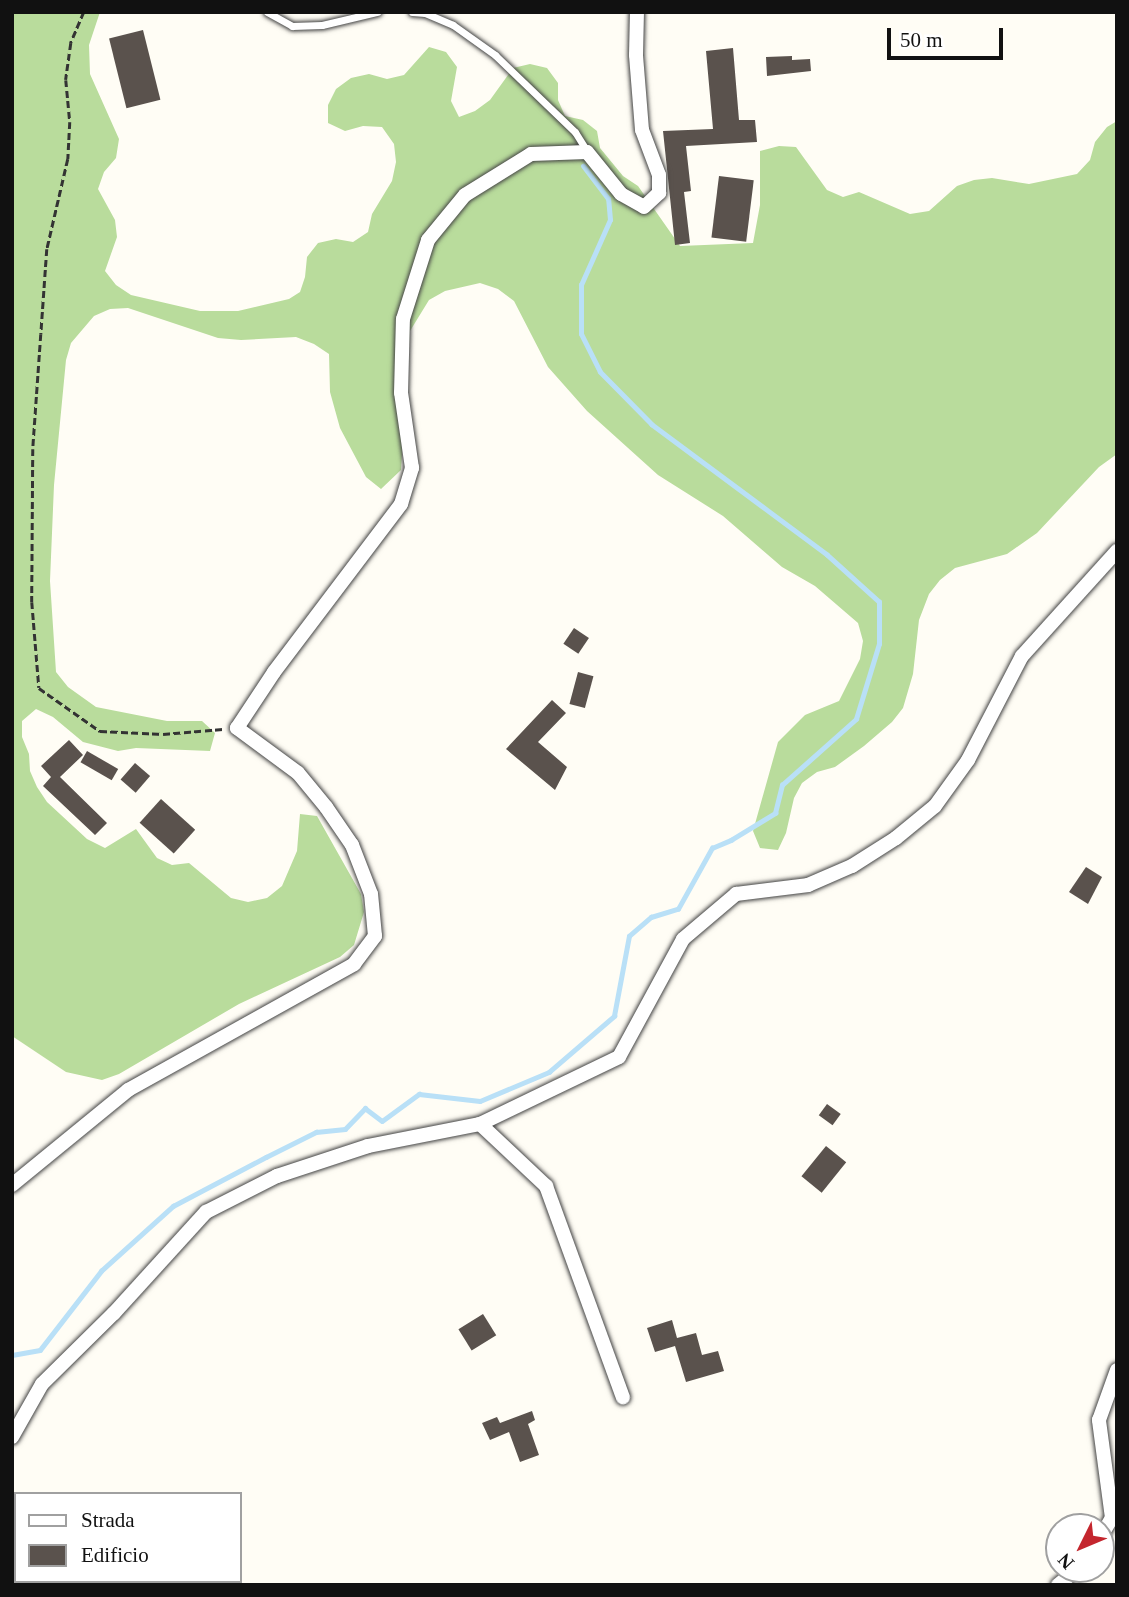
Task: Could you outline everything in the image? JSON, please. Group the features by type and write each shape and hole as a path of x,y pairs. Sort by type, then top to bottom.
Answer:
{"street":[{"path":"12,1185 128,1090 354,964 375,936 371,894 352,845 327,807 298,773 237,727 274,672 401,503 412,468 401,393 403,319 428,240 465,195 531,154 587,152 621,194 644,207 659,193 659,175 642,130 636,55 637,12"},
{"path":"12,1437 42,1384 114,1313 205,1212 278,1176 368,1146 480,1124 619,1057 683,939 736,894 808,885 852,866 896,838 935,806 968,760 1022,656 1117,551"},
{"path":"480,1124 546,1186 624,1397"},
{"path":"1111,1513 1099,1420 1117,1370"}],"lane":[{"path":"267,12 292,26 323,25 377,12"},
{"path":"412,12 425,13 453,25 495,55 575,132 587,152"}],"path":[{"path":"84,12 71,43 65,79 70,122 68,159 47,249 33,449 32,588 39,688 100,732 163,734 237,727"}],"green space":[{"path":"12,12 100,12 89,45 90,74 119,139 116,158 104,172 98,189 115,220 117,237 105,271 116,285 131,295 200,311 238,311 289,299 300,292 307,257 318,243 336,239 353,242 368,232 372,214 392,181 396,162 394,144 382,127 363,126 345,131 328,123 328,105 336,89 351,78 369,74 387,79 404,75 429,47 446,52 457,67 451,101 459,117 475,111 490,100 513,68 530,64 547,68 558,83 558,100 565,116 583,120 597,131 600,148 623,176 638,186 680,246 753,243 760,205 760,151 779,146 796,147 827,190 843,197 859,192 910,214 929,211 957,186 974,180 992,178 1029,184 1077,174 1090,160 1095,142 1107,127 1117,121 1117,454 1099,467 1037,533 1007,554 955,568 940,580 929,594 919,620 913,674 903,708 892,722 864,746 835,767 817,772 802,783 794,798 786,833 778,850 760,848 753,831 778,742 805,715 839,701 860,659 863,641 858,623 815,586 782,567 723,516 658,475 587,411 548,367 514,301 498,289 480,283 445,291 429,300 410,331 401,470 381,489 366,477 340,428 330,392 329,354 314,344 296,337 241,340 218,338 128,308 110,309 94,316 71,343 66,360 54,485 50,581 56,672 68,687 96,707 167,721 202,721 215,733 210,751 136,748 118,751 83,742 53,717 36,709 22,721 22,737 29,754 30,771 37,787 47,802 87,839 105,848 136,829 157,858 172,865 189,863 231,898 248,902 267,898 282,886 297,851 300,814 317,816 361,894 364,912 354,945 340,957 239,1004 119,1074 102,1080 66,1072 12,1036"}],"building":[{"path":"143,30 160,100 126,108 109,38"},
{"path":"733,48 739,120 755,120 757,142 686,146 691,191 684,192 690,243 675,245 663,131 713,129 706,51"},
{"path":"792,56 792,60 810,59 811,71 767,76 766,57"},
{"path":"719,176 754,180 746,242 711,238"},
{"path":"574,628 589,638 578,654 563,644"},
{"path":"578,672 593,676 585,708 569,704"},
{"path":"552,700 566,713 538,742 567,767 555,790 506,749"},
{"path":"69,740 83,755 60,777 107,823 95,835 43,786 51,777 41,766"},
{"path":"87,751 118,769 112,780 80,762"},
{"path":"135,763 150,776 136,793 121,780"},
{"path":"161,799 195,830 174,854 140,823"},
{"path":"1086,867 1102,877 1088,904 1069,892"},
{"path":"827,1104 841,1114 833,1125 819,1115"},
{"path":"826,1146 846,1162 822,1193 801,1176"},
{"path":"483,1314 496,1335 472,1351 458,1329"},
{"path":"672,1320 677,1338 696,1333 702,1355 718,1351 724,1371 686,1382 675,1346 655,1352 647,1328"},
{"path":"532,1411 535,1420 528,1424 539,1455 520,1462 509,1432 490,1440 482,1423 497,1417 500,1423"}],"waterway":[{"path":"12,1355 40,1350 101,1271 173,1206 316,1132 345,1129 365,1108 382,1121 419,1094 480,1101 549,1072 614,1016 629,936 651,917 678,909 712,848 731,840 775,813 782,785 856,719 879,644 879,602 827,555 652,425 600,372 581,334 581,285 610,220 608,199 583,166"}]}
